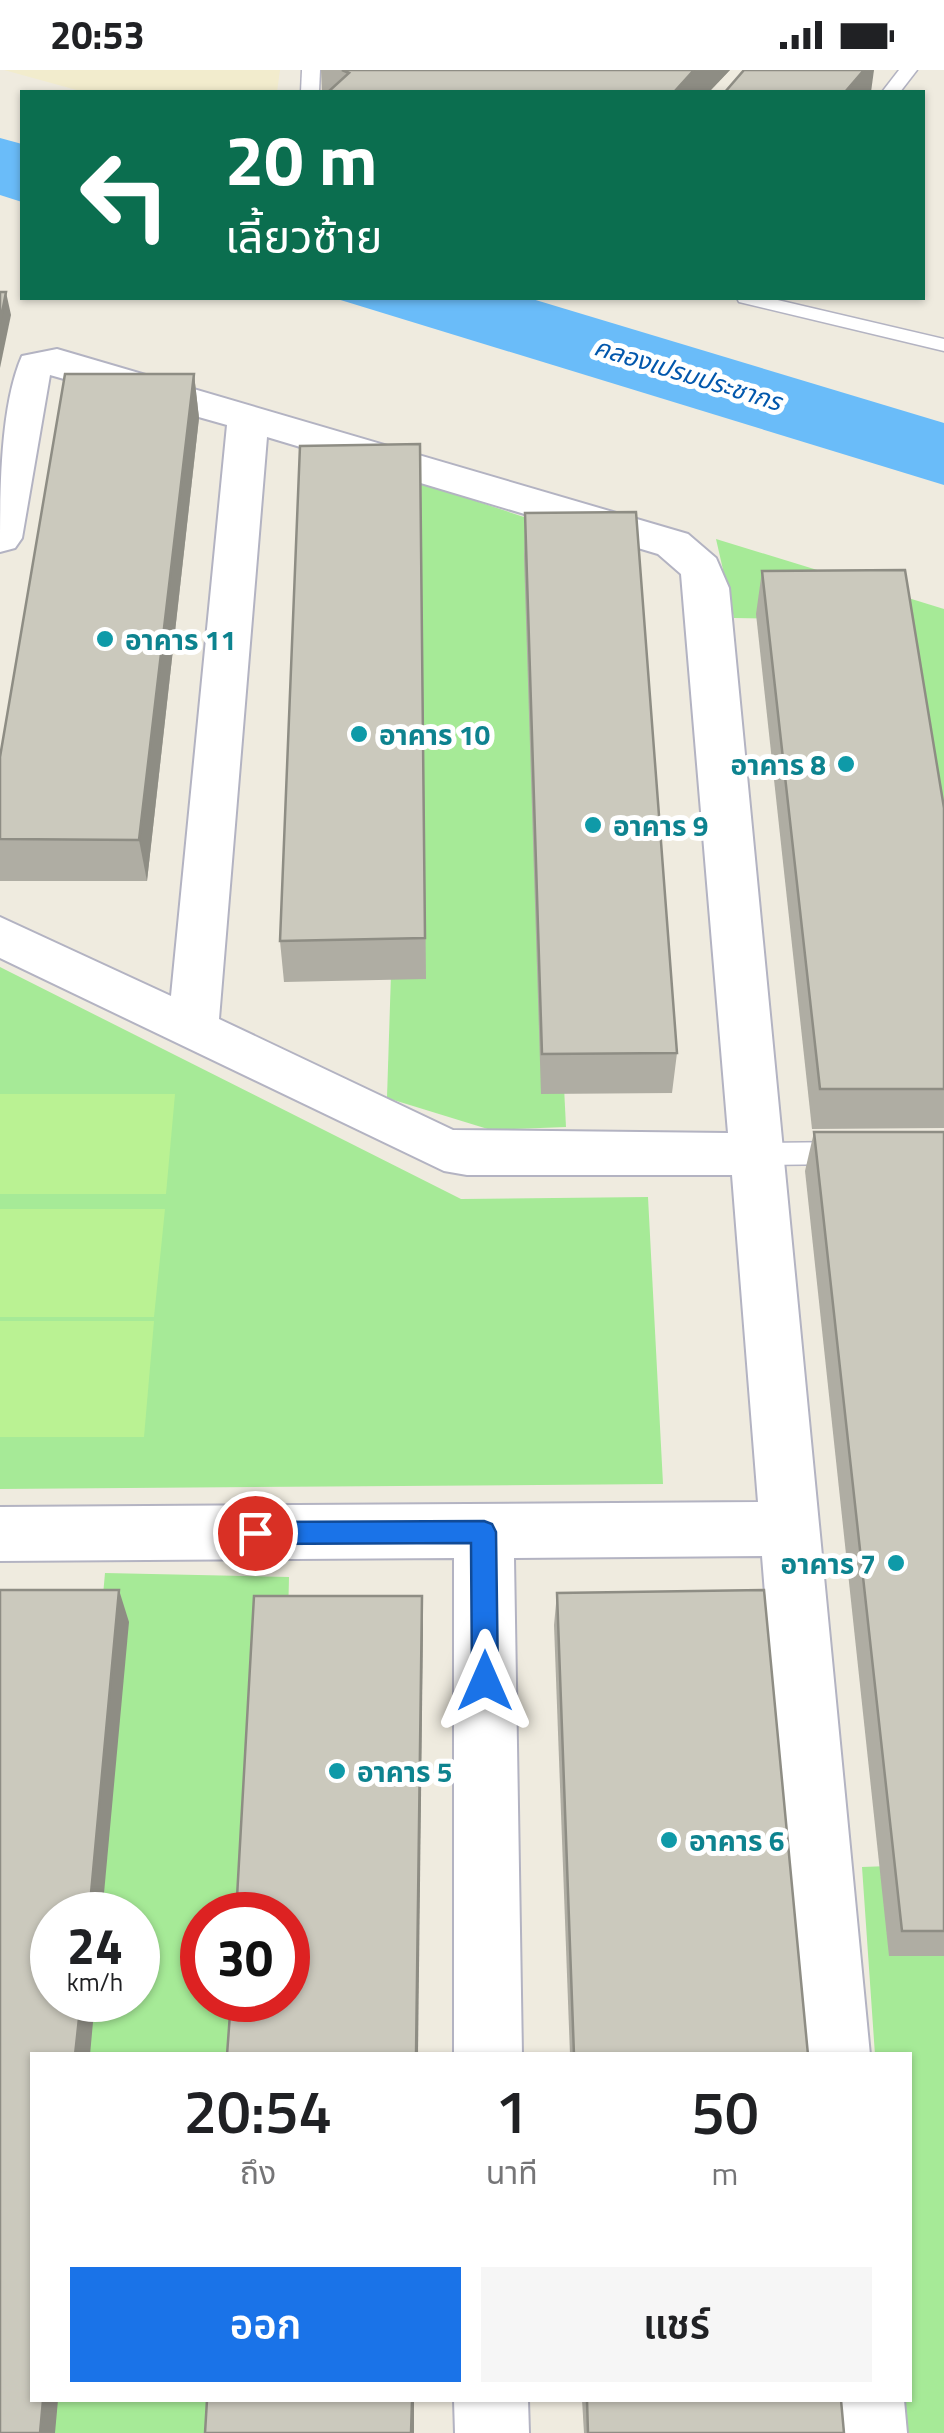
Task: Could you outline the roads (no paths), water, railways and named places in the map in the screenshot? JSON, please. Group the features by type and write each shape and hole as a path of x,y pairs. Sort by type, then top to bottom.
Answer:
{"street":[{"path":"1,529 27,378 30,371 44,362 56,362 673,544 701,568 707,588 836,2052"},
{"path":"193,1028 248,420"},
{"path":"0,936 444,1150 466,1154 756,1154"},
{"path":"0,1534 789,1530"},
{"path":"484,1532 488,2052"},
{"path":"491,2402 492,2433"},
{"path":"867,2402 870,2433"}],"lane":[{"path":"893,90 908,70"},
{"path":"754,300 944,346"},
{"path":"756,1154 869,1152"}],"water":[{"path":"0,138 20,143 20,201 0,195"},
{"name":"คลองเปรมประชากร","path":"341,300 536,300 944,423 944,485"}],"place":[{"name":"อาคาร 11","path":"105,639"},
{"name":"อาคาร 10","path":"359,734"},
{"name":"อาคาร 8","path":"846,764"},
{"name":"อาคาร 9","path":"593,825"},
{"name":"อาคาร 7","path":"896,1563"},
{"name":"อาคาร 5","path":"337,1771"},
{"name":"อาคาร 6","path":"669,1840"}]}
